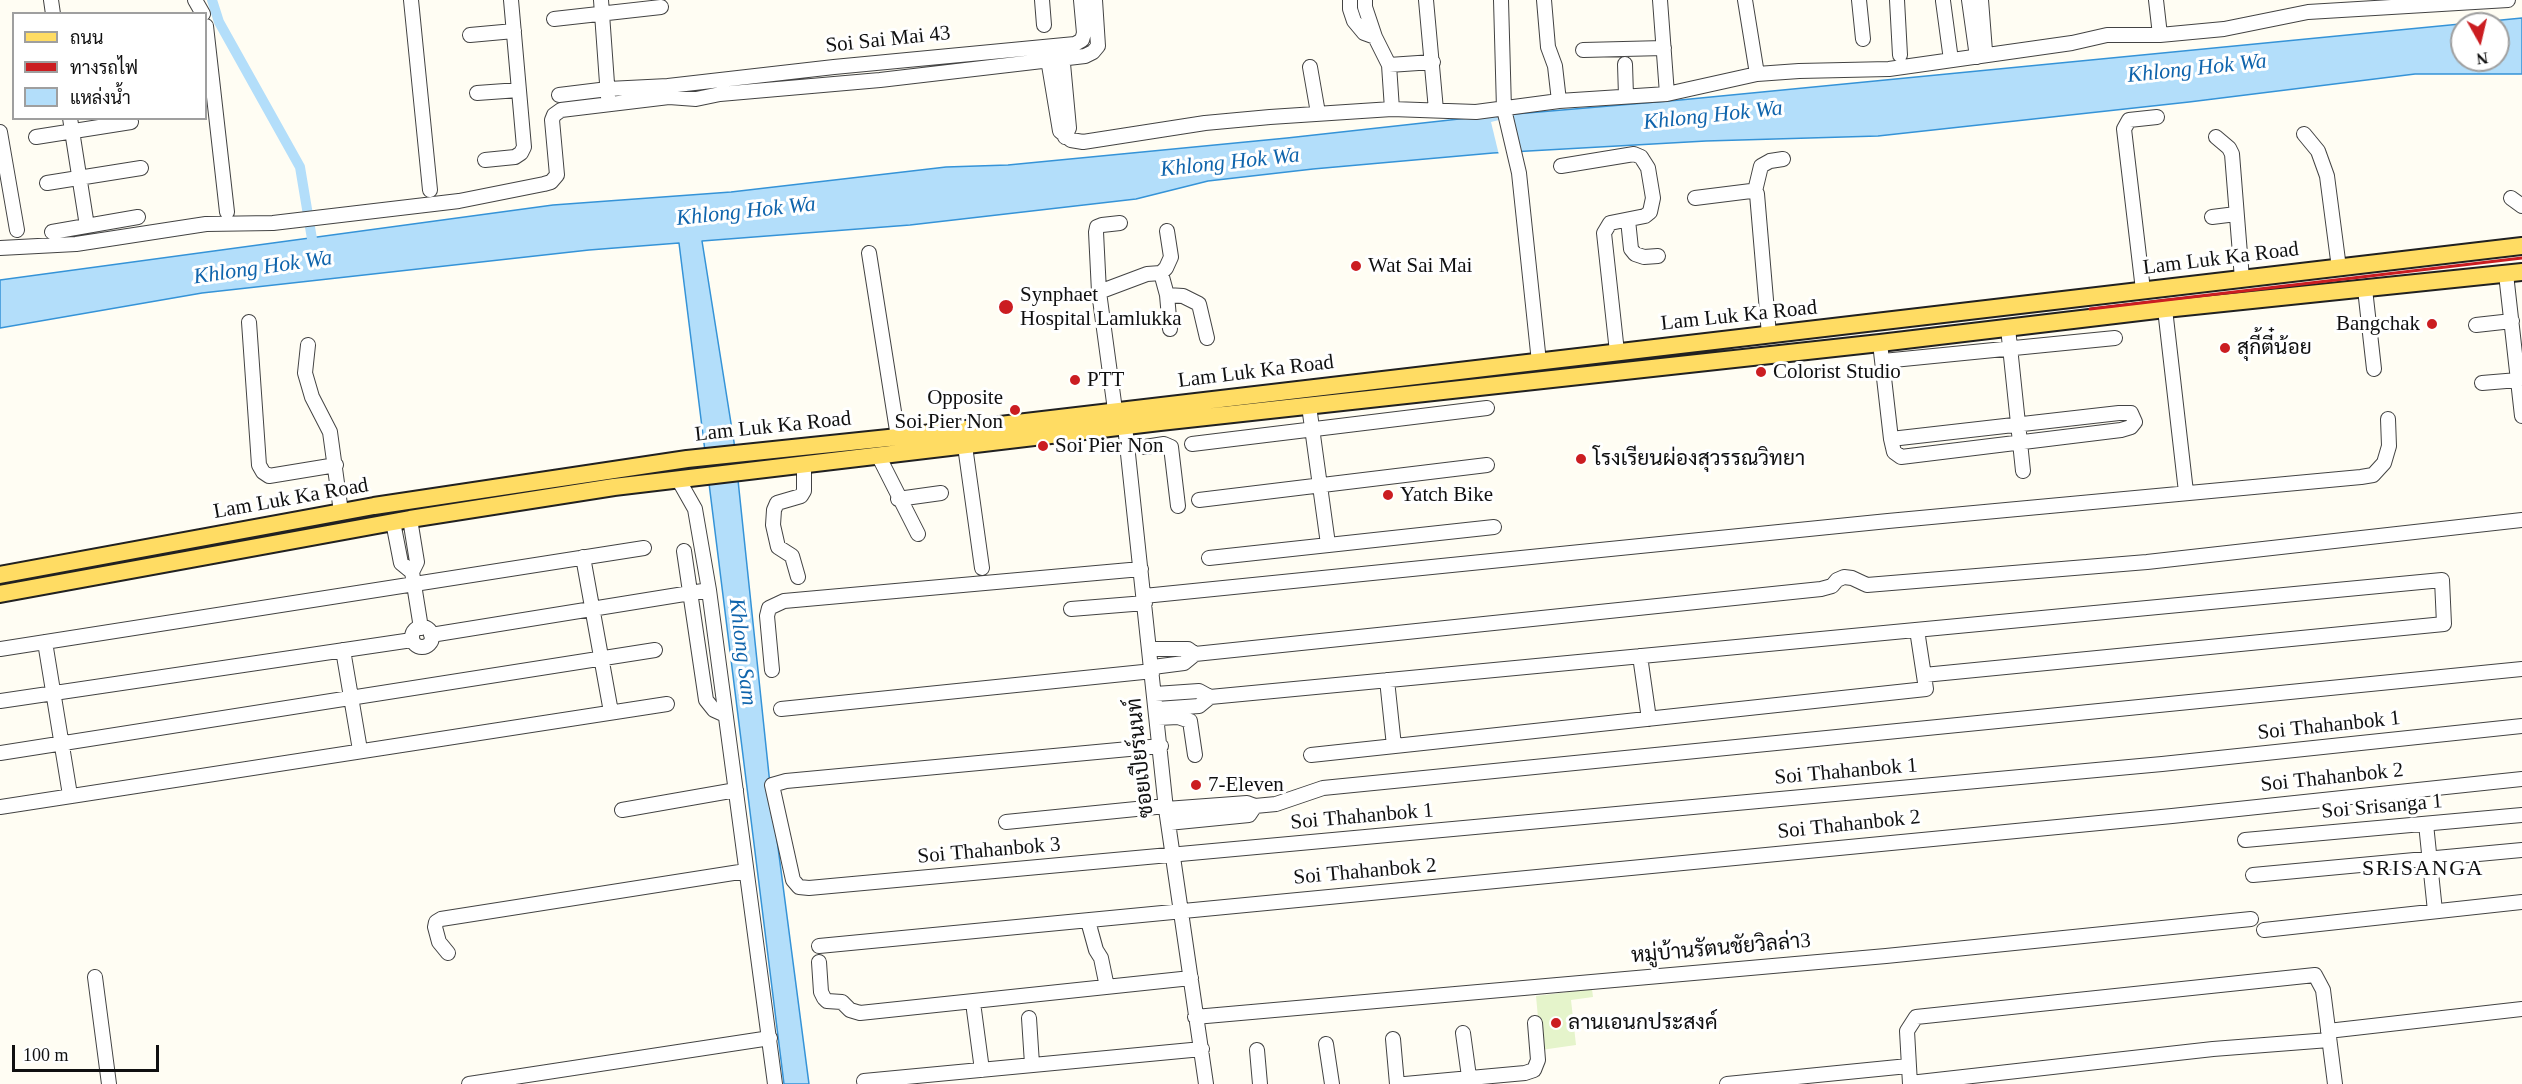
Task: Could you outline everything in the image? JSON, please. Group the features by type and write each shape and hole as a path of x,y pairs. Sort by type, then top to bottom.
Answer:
{"main road":[{"name":"Lam Luk Ka Road","path":"0,575 341,512 687,459 898,437 2522,246"},
{"name":"Lam Luk Ka Road","path":"0,594 402,520 684,478 2165,309 2514,273"},
{"path":"1363,382 1367,399"}],"street":[{"path":"411,0 430,190"},
{"path":"485,160 515,157 524,147 511,0"},
{"path":"1042,0 1044,25"},
{"path":"1062,52 1082,40 1084,33 1081,0"},
{"path":"559,95 608,89 668,91 696,99 720,94 880,80 1062,52 1084,56 1093,52 1098,46 1095,0"},
{"path":"1350,0 1354,21 1364,33 1375,37"},
{"path":"1365,0 1365,7 1375,37 1389,65 1392,109"},
{"path":"1426,0 1436,110"},
{"path":"1501,0 1505,112 1519,173 1539,362"},
{"path":"1544,0 1548,46 1556,66 1559,101"},
{"path":"1660,0 1667,94"},
{"path":"1745,0 1757,74"},
{"path":"1859,0 1863,39"},
{"path":"1898,0 1900,55"},
{"path":"1969,0 1981,56"},
{"path":"1981,0 1981,56"},
{"path":"2156,0 2160,35"},
{"path":"1047,54 1060,131 1065,136 1083,142 1205,123 1318,113 1392,109 1505,112 1559,101 1667,94 1757,74 1799,70 1889,69 2107,35 2160,35 2224,29 2337,5 2508,0"},
{"path":"1943,1 1951,60"},
{"path":"554,19 601,7 660,7"},
{"path":"601,7 609,104"},
{"path":"470,35 514,32"},
{"path":"207,35 227,212"},
{"path":"1583,50 1664,48"},
{"path":"1062,52 1069,128 1065,136"},
{"path":"1389,65 1433,62"},
{"path":"1625,64 1626,96"},
{"path":"1310,67 1318,113"},
{"path":"477,93 519,90"},
{"path":"0,248 86,243 206,224 273,224 459,201 551,182 557,175 552,120 554,115 561,110 609,104 668,91"},
{"path":"2143,290 2124,129 2129,120 2157,117"},
{"path":"36,137 71,125 131,122"},
{"path":"71,125 87,226"},
{"path":"0,132 17,230"},
{"path":"2304,134 2318,151 2327,176 2339,268"},
{"path":"2216,137 2229,148 2232,154 2242,279"},
{"path":"1561,166 1634,154 1641,156 1648,168 1653,206 1645,216 1610,224 1604,233 1617,352"},
{"path":"1769,335 1760,201 1755,192 1761,166 1770,160 1783,159"},
{"path":"47,183 141,168"},
{"path":"1695,198 1755,192"},
{"path":"2212,217 2236,214"},
{"path":"52,232 138,217"},
{"path":"1628,220 1631,249 1635,254 1644,257 1658,256"},
{"path":"1115,410 1099,292 1097,227 1120,223"},
{"path":"1099,292 1148,274 1161,273 1171,257 1167,231"},
{"path":"869,253 898,437"},
{"path":"1161,273 1167,295 1170,329"},
{"path":"2514,273 2512,321 2522,416"},
{"path":"2365,289 2374,369"},
{"path":"1167,295 1183,296 1199,304 1207,338"},
{"path":"2165,309 2186,492"},
{"path":"2476,325 2512,321"},
{"path":"249,322 259,465 263,472 269,476 336,465"},
{"path":"2008,328 2023,471"},
{"path":"1883,361 2115,338"},
{"path":"1880,343 1891,439 1894,452 1901,457 2121,430 2131,427 2134,422 2133,415 2127,413 1891,439"},
{"path":"308,345 305,374 312,397 330,432 341,512"},
{"path":"2482,383 2518,380"},
{"path":"1309,406 1328,544"},
{"path":"1192,444 1487,408"},
{"path":"2086,417 2089,434"},
{"path":"1071,609 2186,492 2373,475 2384,463 2389,446 2388,419"},
{"path":"1160,422 1164,444"},
{"name":"ซอยเปียร์นนท์","path":"1125,426 1172,855 1206,1084"},
{"path":"1957,432 1959,449"},
{"path":"1145,447 1168,444 1173,452 1178,506"},
{"path":"965,446 982,568"},
{"path":"879,457 898,499 918,534"},
{"path":"798,577 792,556 778,548 773,525 777,503 801,496 804,490 804,465"},
{"path":"1199,500 1488,465"},
{"path":"684,478 695,509 709,590 775,1084"},
{"path":"898,499 941,494"},
{"path":"0,701 412,640 417,646 422,647 429,644 413,579 417,561 402,520"},
{"path":"781,710 1153,669 1184,663 1195,654 1821,589 1832,586 1837,580 1844,578 1852,578 1867,585 2135,563 2522,520"},
{"path":"1209,558 1494,527"},
{"path":"0,649 413,579 644,548"},
{"path":"684,552 706,700 714,710 726,715"},
{"path":"583,557 611,712"},
{"path":"771,670 767,616 770,608 784,601 1141,569"},
{"path":"1157,713 1199,706 1210,697 2442,580 2444,624 1924,675"},
{"path":"426,631 709,590"},
{"path":"1311,755 1926,689 1917,630"},
{"path":"45,642 70,795"},
{"path":"1150,649 1188,649 1195,654"},
{"path":"342,650 360,750"},
{"path":"0,753 655,650"},
{"path":"1640,656 1649,719"},
{"path":"1006,822 1167,813 1247,803 1255,806 1276,804 1323,788 2522,669"},
{"path":"1386,680 1394,746"},
{"path":"1155,694 1199,691 1210,697"},
{"path":"0,807 667,704"},
{"path":"1157,713 1190,720 1195,755"},
{"name":"Soi Thahanbok 1","path":"1172,855 2162,764 2522,726"},
{"name":"Soi Thahanbok 3","path":"1161,746 772,785 793,880 799,887 809,888 1172,855"},
{"name":"Soi Thahanbok 2","path":"819,946 2172,816 2522,779"},
{"path":"622,810 736,790"},
{"name":"Soi Srisanga 1","path":"2245,840 2522,815"},
{"path":"2426,824 2435,911"},
{"path":"2253,875 2522,850"},
{"path":"448,953 439,942 435,927 436,922 441,919 746,871"},
{"path":"2264,930 2522,902"},
{"name":"หมู่บ้านรัตนชัยวิลล่า3","path":"1195,1017 1898,955 2251,919"},
{"path":"1088,921 1096,950 1101,958 1107,987"},
{"path":"819,962 824,998 827,1001 842,1002 850,1010 860,1012 1191,978"},
{"path":"2335,1084 2329,1036 2323,990 2315,975 1916,1017 1907,1031 1910,1084 2329,1036 2522,1009"},
{"path":"95,977 109,1084"},
{"path":"974,1010 982,1070"},
{"path":"1029,1018 1032,1064"},
{"path":"1406,1084 1470,1080 1534,1070 1538,1060 1534,1023"},
{"path":"1463,1033 1470,1080"},
{"path":"469,1084 770,1038"},
{"path":"1393,1039 1397,1084"},
{"path":"1326,1044 1332,1084"},
{"path":"864,1081 1202,1048"},
{"path":"1257,1050 1260,1084"},
{"path":"1727,1084 1908,1066"}],"green space":[{"name":"ลานเอนกประสงค์","path":"1592,989 1593,997 1571,1000 1576,1045 1541,1050 1536,996"}],"water":[{"path":"2522,18 2522,74 2415,74 2189,102 1878,136 1706,141 1493,153 1313,169 1208,181 1136,199 910,225 702,241 734,442 771,794 809,1084 784,1084 679,243 589,250 202,293 0,328 0,280 553,205 731,192 946,167 1008,165 1468,118 1680,100 2450,25 2450,72 2510,72 2510,19"}],"pier":[{"path":"1503,119 1512,155 1499,155 1491,122"}],"waterway":[{"name":"Khlong Hok Wa","path":"212,0 219,22 300,167 314,251"}],"railway":[{"path":"2090,309 2522,258"}],"place":[{"name":"Wat Sai Mai","path":"1356,266"},
{"name":"Synphaet Hospital Lamlukka","path":"1006,307"},
{"name":"Bangchak","path":"2432,324"},
{"name":"สุกี้ตี๋น้อย","path":"2225,348"},
{"name":"Colorist Studio","path":"1761,372"},
{"name":"PTT","path":"1075,380"},
{"name":"Opposite Soi Pier Non","path":"1015,410"},
{"name":"Soi Pier Non","path":"1043,446"},
{"name":"โรงเรียนผ่องสุวรรณวิทยา","path":"1581,459"},
{"name":"Yatch Bike","path":"1388,495"},
{"name":"7-Eleven","path":"1196,785"},
{"name":"ลานเอนกประสงค์","path":"1556,1023"}],"district":[{"name":"SRISANGA","path":"2423,869"}],"water label":[{"name":"Khlong Sam","path":"742,652"}]}
